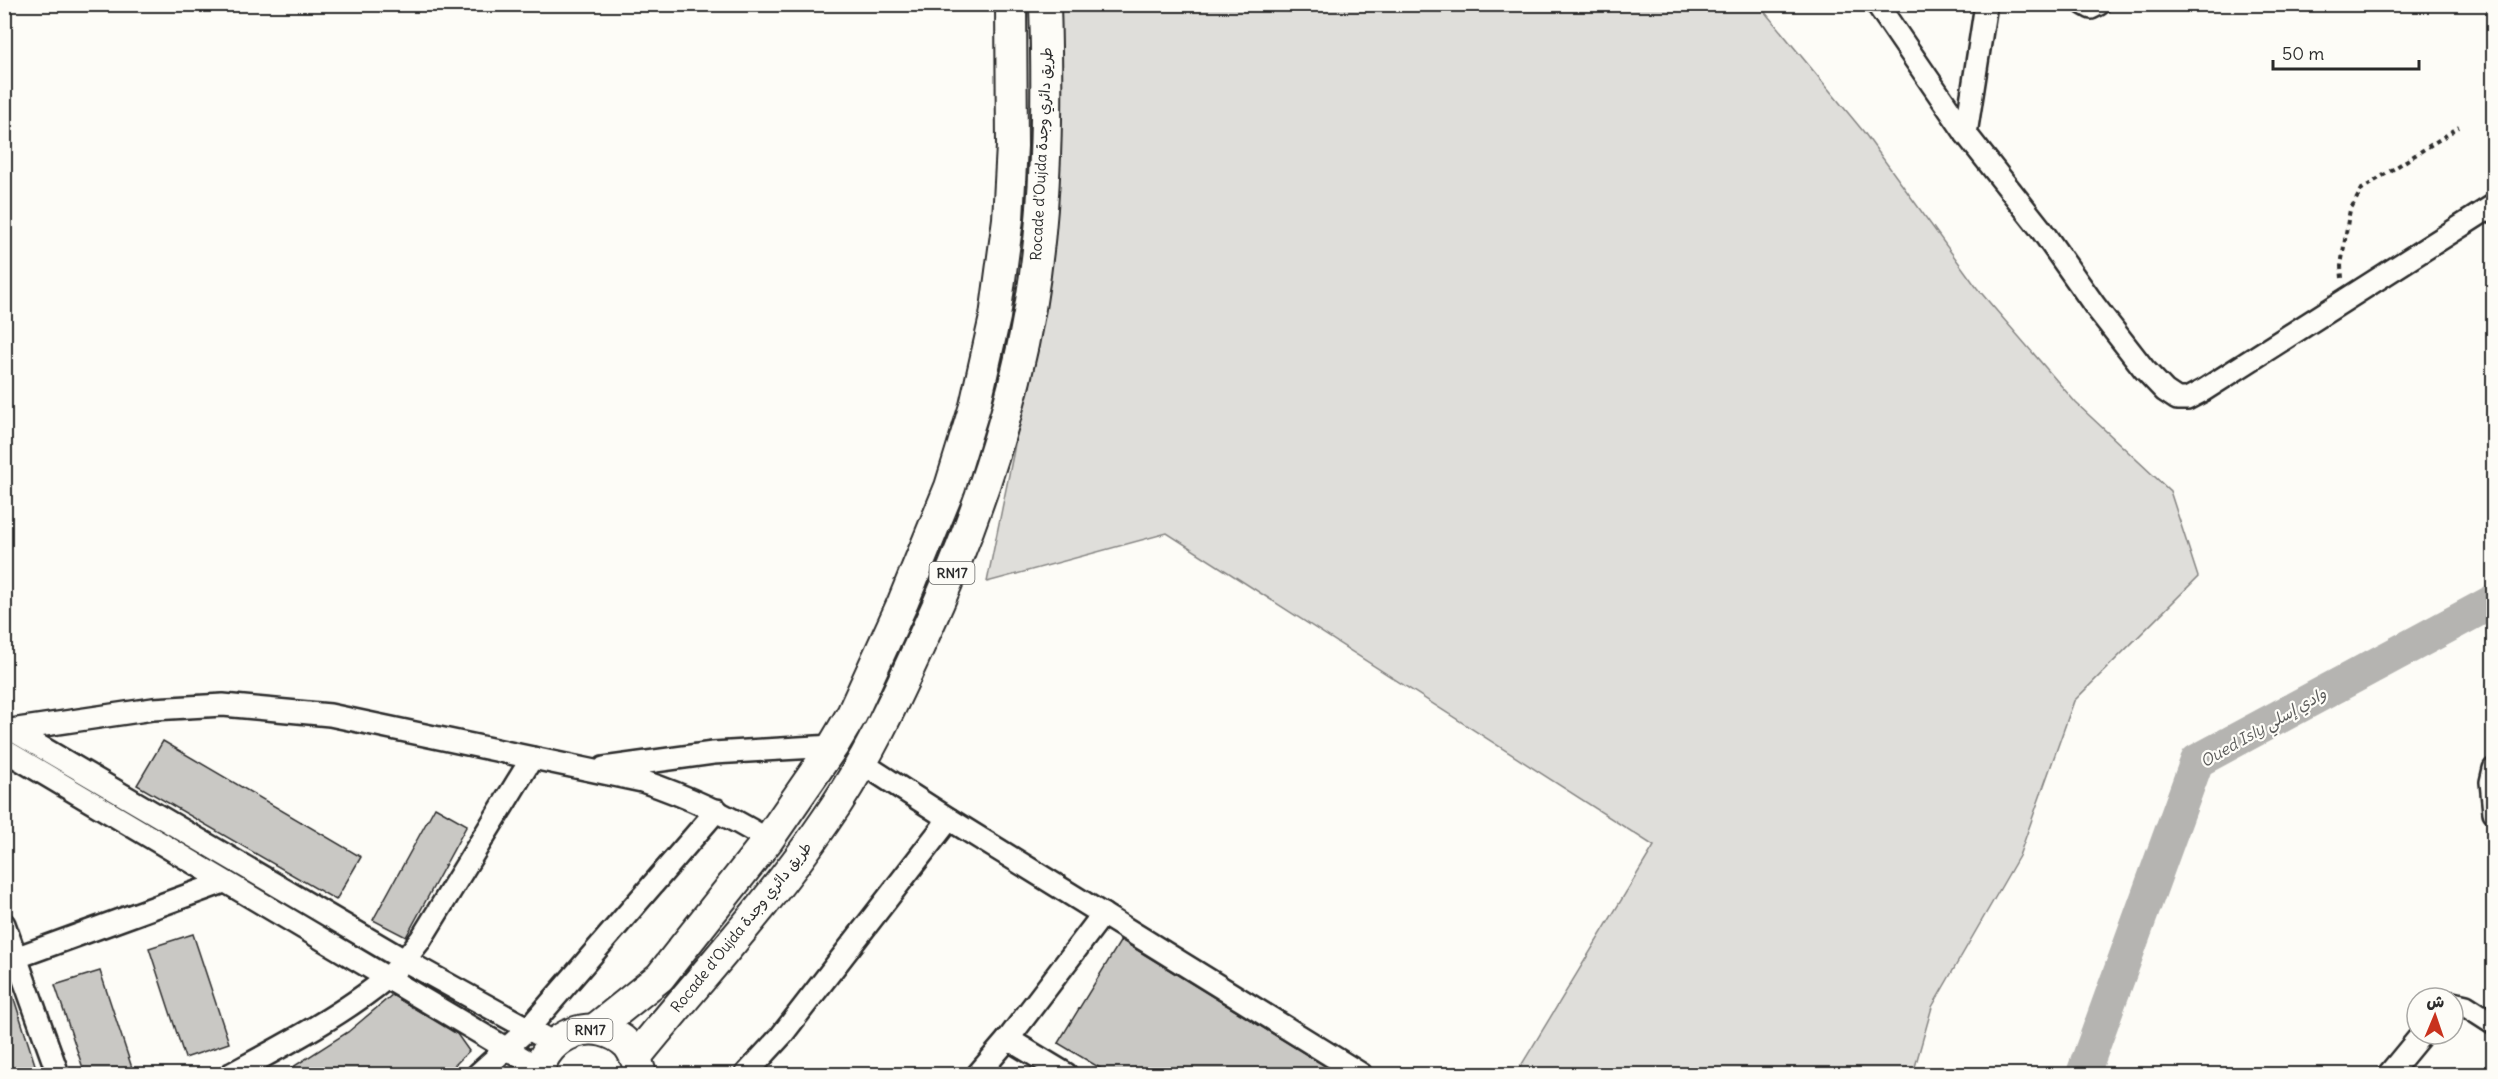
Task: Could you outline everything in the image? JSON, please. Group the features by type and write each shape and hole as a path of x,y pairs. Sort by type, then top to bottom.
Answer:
{"highway":[{"name":"Rocade d'Oujda طريق دائري وجدة","path":"595,1029 660,977 768,840 833,746 852,714 903,602 950,487 975,406 995,317 1008,219 1012,146 1011,4"},
{"name":"Rocade d'Oujda طريق دائري وجدة","path":"639,1066 792,869 862,763 910,668 974,519 1000,438 1031,306 1040,231 1047,64 1045,4"},
{"name":"RN17","path":"544,1062 567,1035 581,1030 595,1029 619,1038 639,1066"}],"street":[{"path":"1877,4 1966,134 2040,228 2095,306 2144,369 2165,392 2177,399 2187,399 2204,390 2493,205"},
{"path":"1966,134 1986,4"},
{"path":"2084,4 2091,8 2099,4"},
{"path":"8,731 153,709 224,705 330,715 642,781 717,810 768,840"},
{"path":"8,731 528,1029 544,1062"},
{"path":"588,770 713,753 833,746"},
{"path":"4,750 507,1050 544,1062"},
{"path":"231,1074 286,1045 388,977 421,939 532,758"},
{"path":"862,763 1361,1074"},
{"path":"2493,769 2491,782 2493,812"},
{"path":"478,1074 528,1029 717,810"},
{"path":"746,1074 781,1036 949,819"},
{"path":"11,960 224,882"},
{"path":"978,1074 1008,1039 1102,914"},
{"path":"4,924 11,960 58,1074"},
{"path":"2465,1006 2493,1024"},
{"path":"1008,1039 1066,1074"},
{"path":"2389,1074 2412,1046"}],"path":[{"path":"2345,300 2341,266 2348,220 2350,210 2362,189 2459,127"},
{"path":"2485,1074 2493,1064"}],"shaded area":[{"path":"1056,4 1759,5 1863,131 1977,288 2076,403 2170,491 2198,577 2074,701 2019,856 1932,1007 1913,1074 1516,1074 1654,846 1167,533 987,582 1013,455 1056,215"}],"building":[{"path":"163,741 361,857 336,900 137,785"},
{"path":"435,807 467,825 406,937 373,920"},
{"path":"193,934 229,1043 185,1058 149,948"},
{"path":"1121,940 1338,1074 1110,1074 1058,1043"},
{"path":"100,971 134,1074 85,1074 55,985"},
{"path":"8,980 38,1074 4,1074 4,981"},
{"path":"392,995 457,1034 469,1051 446,1074 282,1074 348,1032"}],"waterway":[{"name":"Oued Isly وادي إسلي","path":"2083,1074 2197,761 2494,601"}]}
